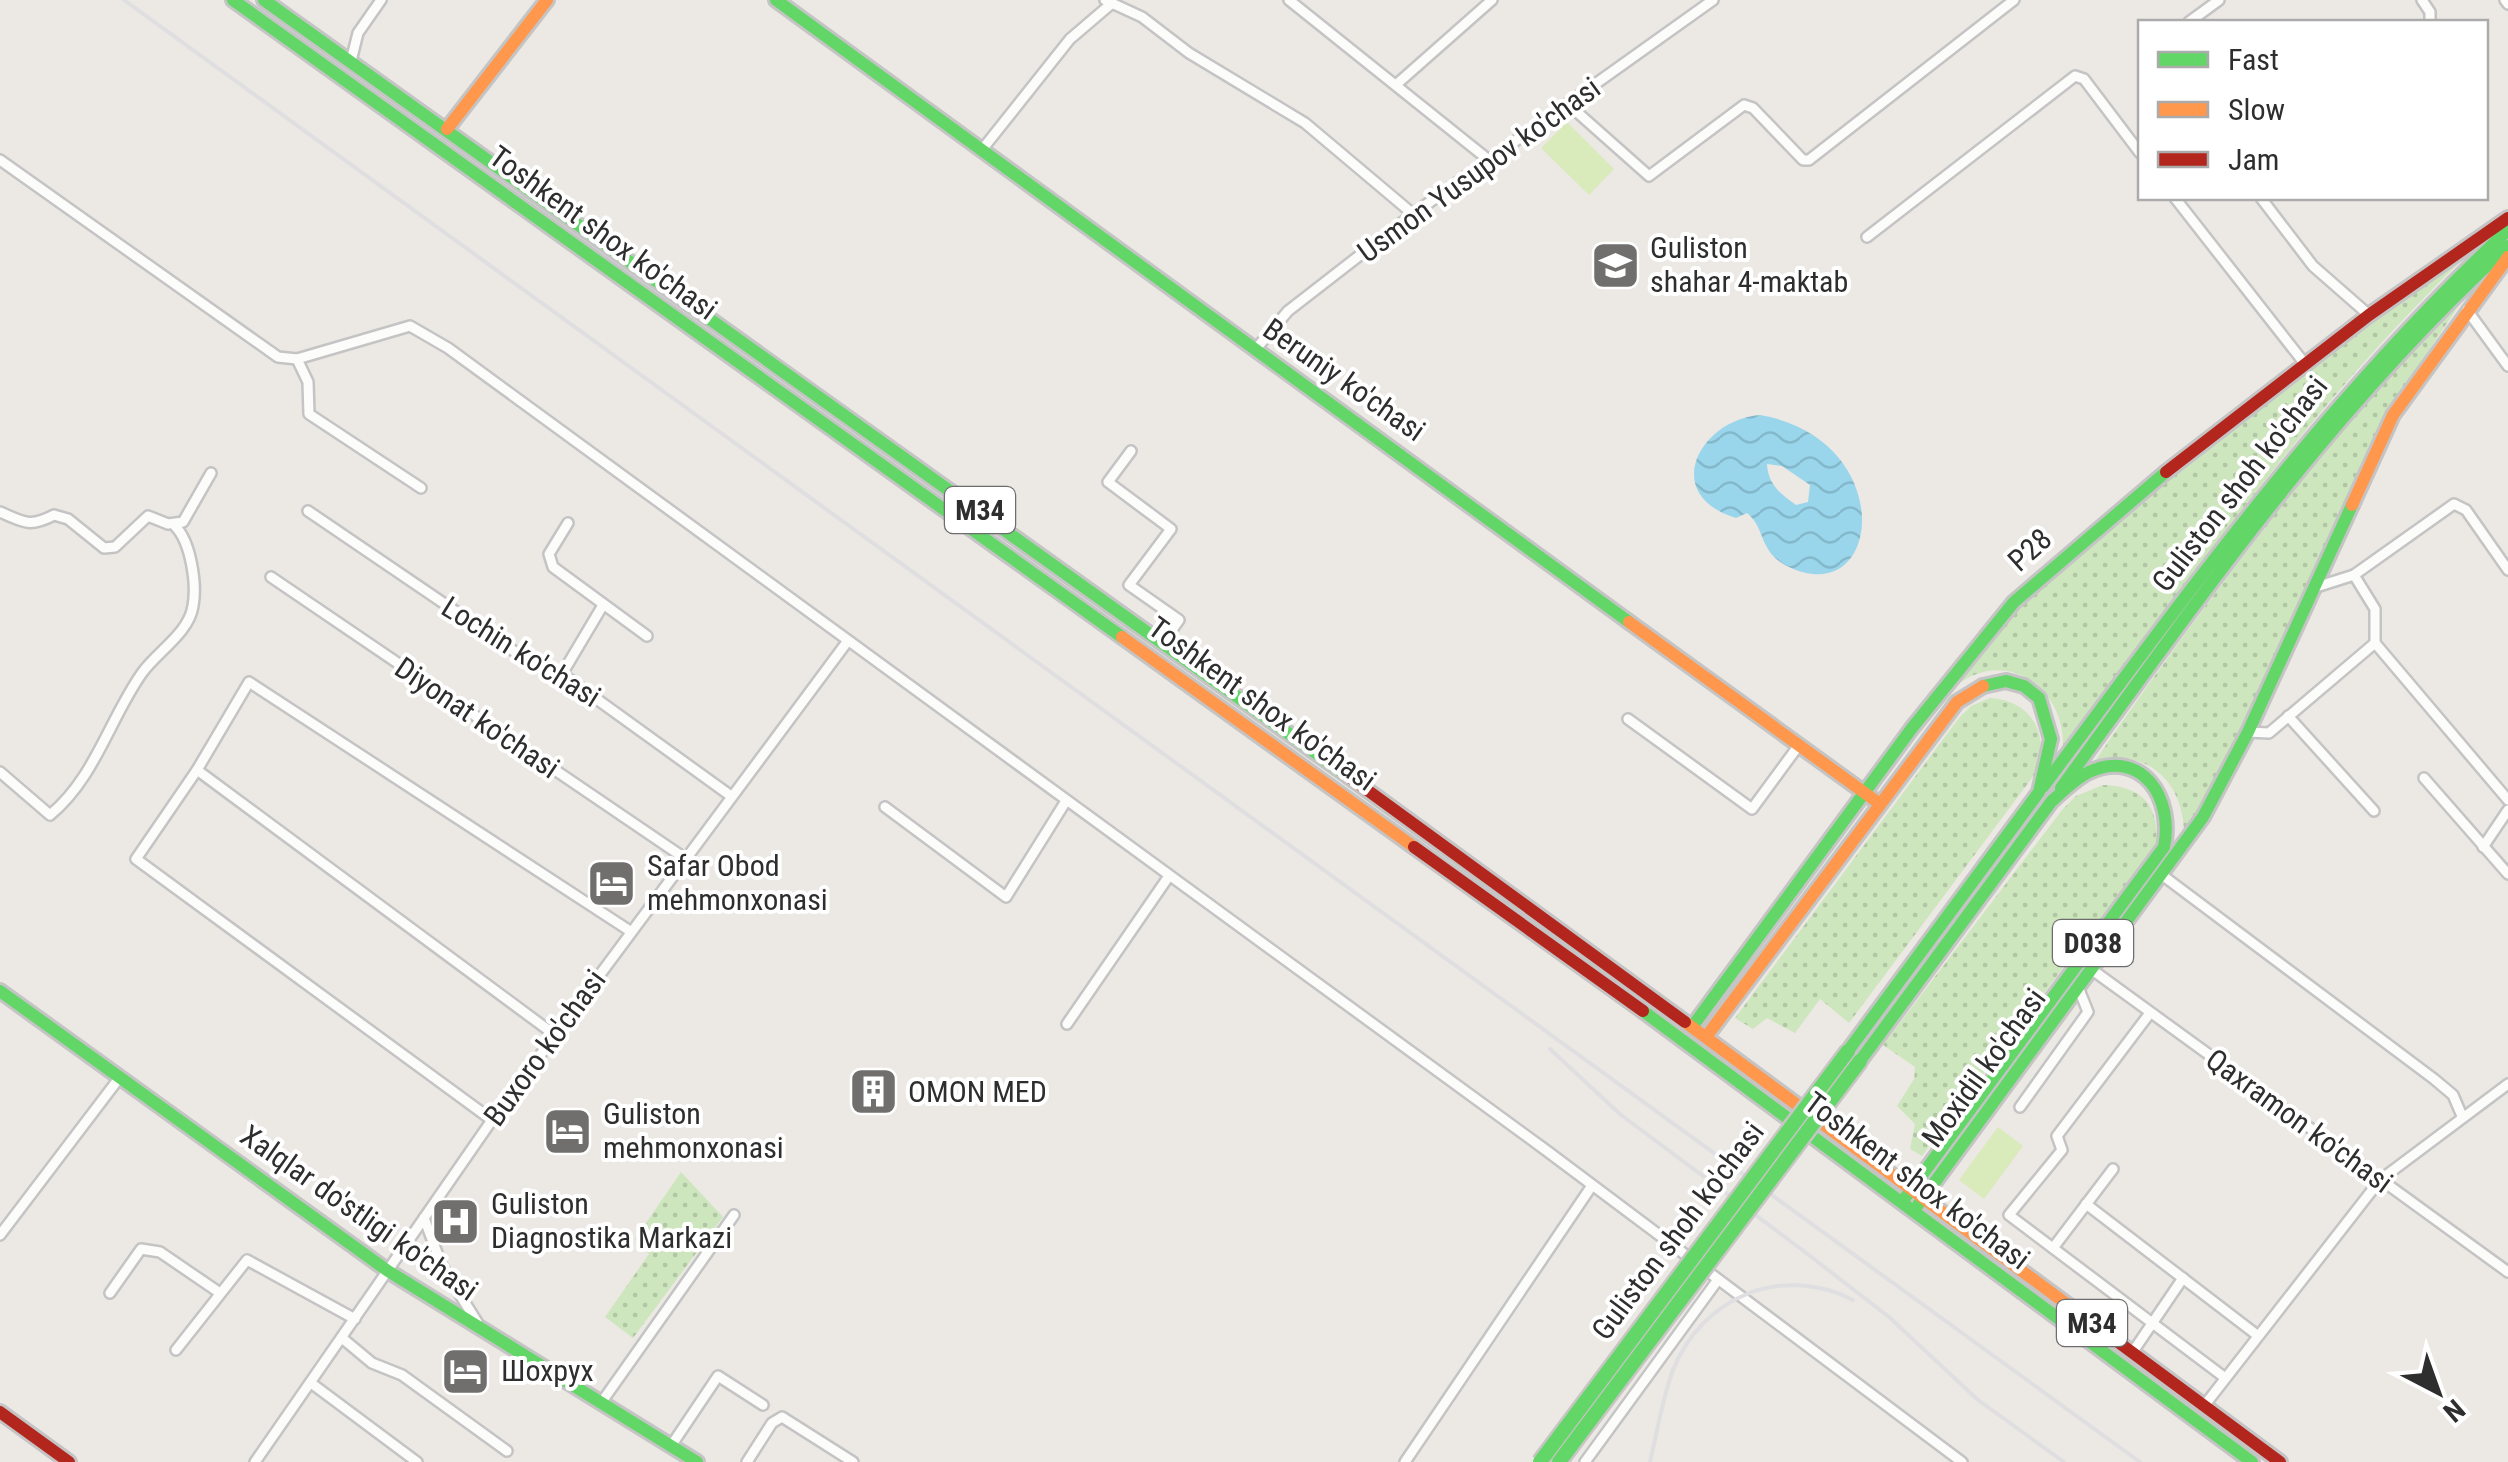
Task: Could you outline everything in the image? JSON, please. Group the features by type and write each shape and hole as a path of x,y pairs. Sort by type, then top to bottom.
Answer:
{"main road":[{"name":"Toshkent shox ko'chasi","path":"232,0 1465,885 2132,1353 2280,1462"},
{"path":"447,130 547,0"},
{"name":"Beruniy ko'chasi","path":"776,0 1880,804"},
{"name":"Toshkent shox ko'chasi","path":"274,2 350,61 1163,642 1706,1037 2144,1383 2252,1462"},
{"name":"Р28","path":"1692,1027 1912,728 2014,602 2122,506 2368,315 2508,218"},
{"name":"Guliston shoh ko'chasi","path":"1559,1462 2325,416 2397,335 2508,230"},
{"name":"Guliston shoh ko'chasi","path":"2045,797 2334,422 2406,342 2508,246"},
{"name":"D038","path":"2162,875 2203,817 2248,732 2393,415 2508,257"},
{"name":"Guliston shoh ko'chasi","path":"1706,1037 1957,702 1971,691 2004,682 2032,692 2050,715 2054,754 2045,797"},
{"name":"Guliston shoh ko'chasi","path":"1912,1200 2154,862 2169,832 2168,800 2136,771 2114,766 2093,771 2045,797"},
{"path":"1465,885 1476,869"},
{"name":"Moxidil ko'chasi","path":"1912,1200 2033,1048 2162,875"},
{"name":"Xalqlar do'stligi ko'chasi","path":"0,991 388,1271 697,1462"},
{"name":"Guliston shoh ko'chasi","path":"1540,1462 1854,1056"},
{"path":"2144,1383 2154,1380 2154,1370"},
{"path":"0,1412 70,1462"}],"street":[{"path":"350,61 358,33 381,0"},
{"path":"1289,0 1490,160"},
{"path":"1398,83 1492,0"},
{"name":"Usmon Yusupov ko'chasi","path":"1255,350 1288,311 1413,214 1713,0"},
{"path":"1569,105 1648,176 1744,105 1754,108 1803,160 1817,158 2014,0"},
{"path":"2192,20 2219,0"},
{"path":"980,152 1070,39 1108,2 1142,17 1189,53 1305,124 1413,214"},
{"path":"1867,237 2070,78 2084,79 2138,150"},
{"path":"0,160 263,351 297,359 410,326 448,348 1962,1462"},
{"path":"2177,200 2305,364"},
{"path":"2263,200 2314,266 2368,315"},
{"path":"2467,310 2508,366"},
{"path":"297,359 308,382 309,414 421,488"},
{"path":"1132,451 1108,482 1171,529 1129,585 1178,620 1163,642"},
{"path":"175,526 183,522 210,474"},
{"path":"2313,588 2354,575 2454,504 2466,510 2508,570"},
{"path":"0,512 34,526 54,514 68,519 104,548 115,547 148,516 175,526 187,541 194,604 173,639 142,673 103,748 50,815 0,772"},
{"name":"Lochin ko'chasi","path":"308,512 536,666 562,674 731,796"},
{"path":"568,523 549,554 553,567 647,636"},
{"path":"2354,575 2376,609 2375,643 2508,800"},
{"name":"Diyonat ko'chasi","path":"271,576 683,858"},
{"path":"562,674 603,604"},
{"name":"Buxoro ko'chasi","path":"255,1462 492,1120 847,642"},
{"path":"2248,732 2269,733 2375,643"},
{"path":"492,1120 136,859 197,770 248,682 630,931"},
{"path":"2288,716 2374,812"},
{"path":"1628,719 1752,809 1799,745"},
{"path":"197,770 555,1035"},
{"path":"2424,778 2508,874"},
{"path":"885,807 1006,897 1066,801"},
{"path":"2483,847 2508,810"},
{"path":"2162,875 2434,1079 2453,1095 2462,1116"},
{"path":"1067,1024 1169,876"},
{"name":"Qaxramon ko'chasi","path":"2091,969 2508,1272"},
{"path":"2020,1107 2088,1012 2078,988"},
{"path":"2150,1013 2056,1136 2062,1150 2009,1215 2224,1376"},
{"path":"2033,1048 2054,1059"},
{"path":"0,1235 120,1076"},
{"path":"2204,1406 2380,1180 2508,1084"},
{"path":"2054,1248 2113,1169"},
{"path":"1405,1462 1592,1187"},
{"path":"2086,1204 2257,1335"},
{"path":"601,1403 734,1216"},
{"path":"424,1218 442,1266 488,1336"},
{"path":"110,1293 141,1248 160,1252 220,1293"},
{"path":"176,1350 248,1260 355,1319"},
{"path":"2132,1353 2183,1278"},
{"path":"1585,1462 1717,1280"},
{"path":"342,1338 372,1363 402,1375 507,1451"},
{"path":"672,1446 718,1376 763,1405"},
{"path":"312,1384 418,1462"},
{"path":"747,1462 772,1424 782,1417 853,1462"}],"green space":[{"path":"1567,122 1614,169 1589,195 1541,148"},
{"path":"2458,258 2462,260 2353,375 2252,497 2063,752 2062,728 2054,707 2042,690 2026,678 2008,671 1988,671 1968,678 1949,692 2022,603 2130,509"},
{"path":"2461,292 2465,296 2387,414 2199,816 2184,834 2178,799 2159,773 2131,759 2095,761 2270,520"},
{"path":"1990,698 2016,705 2033,721 2041,743 2038,770 1849,1023 1820,999 1795,1033 1767,1018 1753,1029 1735,1018 1959,718 1971,706"},
{"path":"2103,785 2128,789 2145,800 2155,818 2156,844 1922,1156 1910,1149 1915,1124 1897,1106 1914,1079 1915,1067 1883,1045 2062,810 2076,796"},
{"path":"1998,1127 2023,1146 1984,1199 1959,1180"},
{"path":"681,1172 723,1217 633,1338 605,1317 649,1254 635,1239"}],"water":[{"path":"1760,415 1805,430 1837,455 1855,486 1862,518 1858,546 1843,566 1819,574 1787,566 1771,554 1747,513 1736,518 1713,507 1699,493 1694,477 1697,460 1720,430 1738,420","holes":["1767,464 1782,466 1810,485 1808,502 1796,505 1776,488"]}],"railway":[{"path":"124,0 2140,1462"},
{"path":"1550,1049 1621,1115 1889,1317 1978,1400 2064,1462"},
{"path":"1650,1462 1673,1370 1686,1344 1724,1306 1748,1294 1799,1285 1853,1300"}],"traffic: fast":[{"path":"233,0 1122,637"},
{"path":"264,0 1348,776"},
{"path":"776,0 1629,622"},
{"path":"2043,787 2207,569 2320,428 2380,360 2508,230"},
{"path":"2061,788 2217,575 2326,437 2444,307 2508,246"},
{"path":"1692,1027 1912,728 2014,602 2166,472"},
{"path":"1918,1205 2203,817 2248,732 2352,505"},
{"path":"1848,1051 2039,792 2051,739 2039,698 2024,686 2006,681 1983,686"},
{"path":"1860,1061 2051,802 2084,775 2108,766 2125,767 2150,782 2164,812 2164,847 1905,1198"},
{"path":"0,991 388,1271 697,1462"},
{"path":"1643,1011 2252,1462"},
{"path":"1540,1462 1848,1051"},
{"path":"1559,1462 1860,1061"}],"traffic: slow":[{"path":"447,129 547,0"},
{"path":"2352,505 2393,415 2508,257"},
{"path":"1629,622 1880,804"},
{"path":"1122,637 1414,847"},
{"path":"1706,1037 1957,702 1983,686"},
{"path":"1685,1022 2114,1339"}],"traffic: jam":[{"path":"2166,472 2369,315 2508,218"},
{"path":"1348,776 1685,1022"},
{"path":"1414,847 1643,1011"},
{"path":"2114,1339 2280,1462"},
{"path":"0,1412 69,1462"}],"place":[{"name":"Guliston shahar 4-maktab","path":"1615,265"},
{"name":"Safar Obod mehmonxonasi","path":"612,883"},
{"name":"OMON MED","path":"873,1092"},
{"name":"Guliston mehmonxonasi","path":"568,1131"},
{"name":"Guliston Diagnostika Markazi","path":"456,1221"},
{"name":"Шохрух","path":"466,1371"}]}
